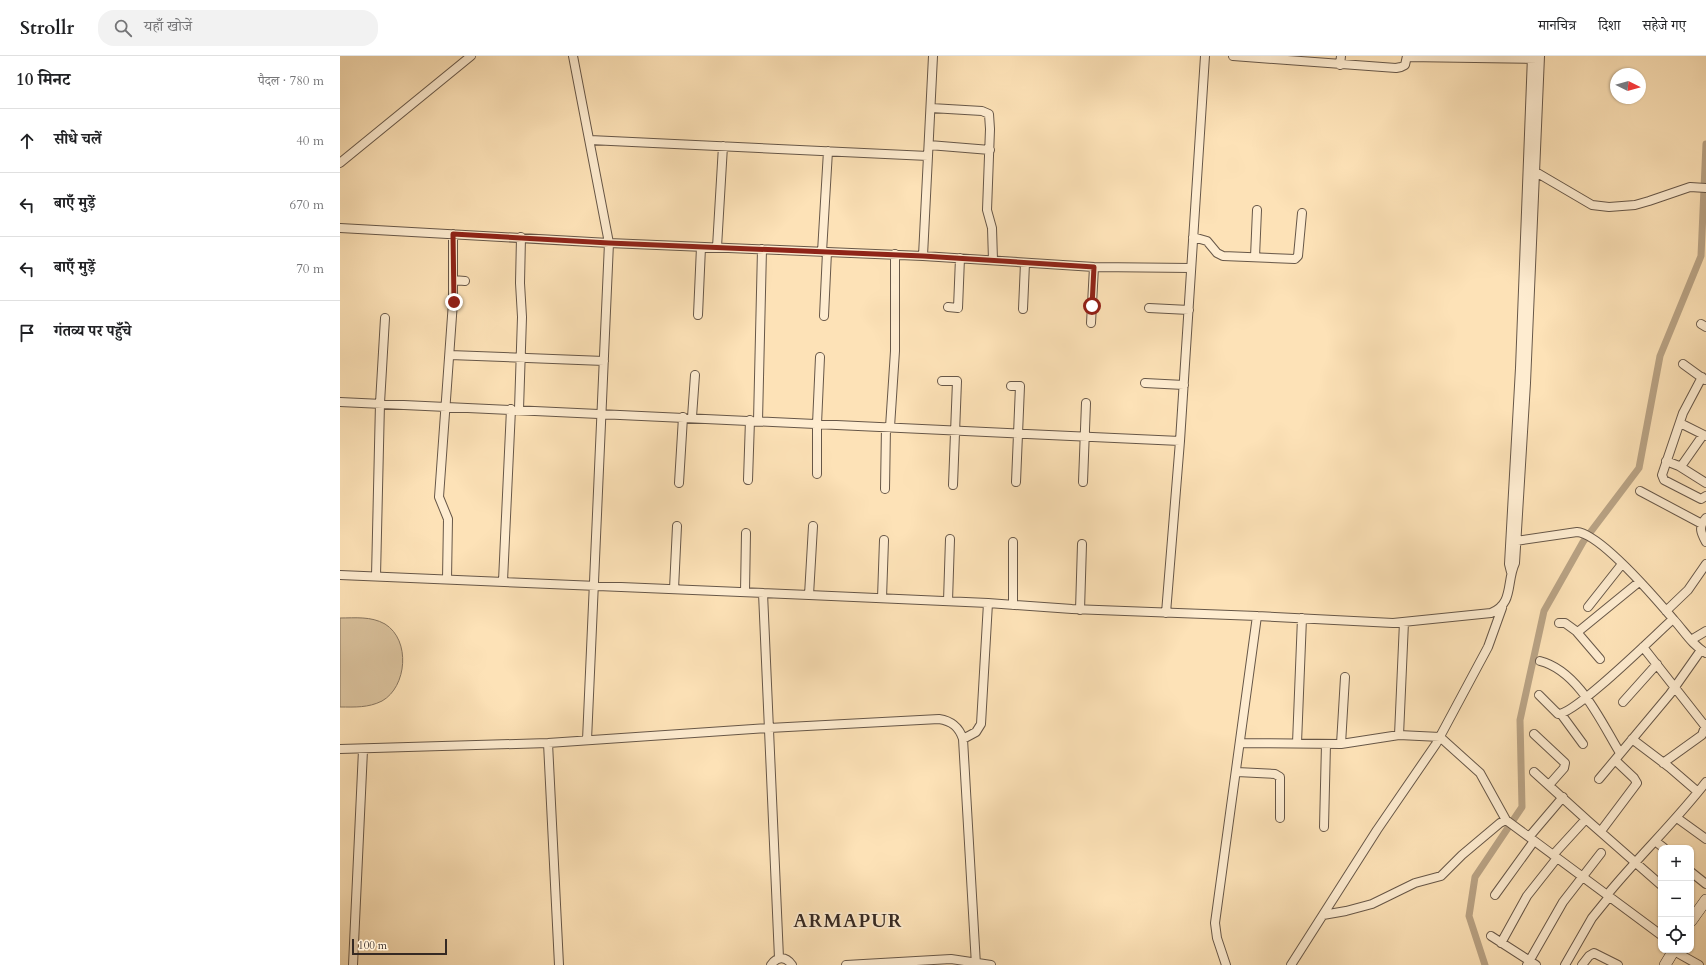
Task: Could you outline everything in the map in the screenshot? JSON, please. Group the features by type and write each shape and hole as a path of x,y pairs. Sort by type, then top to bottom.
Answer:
{"street":[{"path":"340,164 471,56"},
{"path":"573,56 609,243 587,740"},
{"path":"923,256 933,56"},
{"path":"1166,613 1184,385 1205,56"},
{"path":"1233,56 1340,60 1401,68 1405,65 1407,57 1536,58"},
{"path":"1291,965 1440,737 1488,647 1508,593 1511,572 1515,563 1526,376 1534,171 1536,58"},
{"path":"1511,572 1509,564 1510,532 1536,58"},
{"path":"931,108 986,112 990,118 987,210 992,228 993,260"},
{"path":"590,140 928,156"},
{"path":"717,247 723,146"},
{"path":"929,146 990,150"},
{"path":"824,316 828,151"},
{"path":"1534,171 1592,205 1601,206 1641,204 1690,187 1706,188"},
{"path":"1255,257 1257,210"},
{"path":"1193,237 1207,241 1219,255 1297,258 1302,213"},
{"path":"340,228 609,243 895,254 1094,267 1191,268"},
{"path":"447,579 448,519 439,497 450,354 453,234"},
{"path":"503,581 515,409 521,358 521,237"},
{"path":"698,315 701,247"},
{"path":"748,480 754,420 762,249"},
{"path":"885,490 888,427 895,351 895,254"},
{"path":"948,307 958,308 960,258"},
{"path":"1023,309 1024,263"},
{"path":"1091,323 1094,267"},
{"path":"453,280 465,281"},
{"path":"1149,308 1189,310"},
{"path":"376,576 380,403 385,318"},
{"path":"450,354 604,361"},
{"path":"817,474 817,424 820,357"},
{"path":"1683,364 1704,379 1680,422 1663,471 1664,480 1701,499 1706,496"},
{"path":"692,417 695,375"},
{"path":"942,381 957,382 953,485"},
{"path":"1145,383 1184,385"},
{"path":"1011,386 1020,386 1016,482"},
{"path":"340,402 692,417 1180,441"},
{"path":"1083,482 1086,403"},
{"path":"679,483 683,417"},
{"path":"1679,466 1684,463 1705,435 1680,422"},
{"path":"1666,461 1679,466 1706,483"},
{"path":"1640,491 1704,521 1701,532 1706,542"},
{"path":"674,588 677,526"},
{"path":"809,595 813,526"},
{"path":"1516,541 1577,532 1587,534 1622,564 1703,652 1599,779"},
{"path":"744,592 746,533"},
{"path":"948,601 950,539"},
{"path":"882,598 884,540"},
{"path":"1013,542 1013,605"},
{"path":"1080,610 1082,544"},
{"path":"1588,607 1622,564"},
{"path":"1666,611 1688,590 1706,564"},
{"path":"340,575 674,588 988,603 1080,610 1257,616 1393,623 1491,613 1502,608"},
{"path":"1576,631 1583,628 1639,582"},
{"path":"763,593 779,958"},
{"path":"963,739 976,732 981,724 988,603"},
{"path":"1226,965 1217,938 1215,923 1241,743 1257,616"},
{"path":"1297,743 1302,618"},
{"path":"1561,714 1586,698 1673,619"},
{"path":"1400,735 1404,622"},
{"path":"1559,623 1565,623 1576,631 1600,659"},
{"path":"1691,640 1706,631"},
{"path":"1643,647 1705,725 1702,735 1663,763"},
{"path":"1540,661 1554,665 1570,678 1586,698 1620,753"},
{"path":"1624,702 1657,664"},
{"path":"1341,744 1345,677"},
{"path":"1539,695 1558,714 1561,714 1583,744"},
{"path":"340,749 363,750 548,743 769,728 939,719 951,722 959,729 963,739 976,964"},
{"path":"1534,734 1565,763 1564,768 1549,785"},
{"path":"1241,743 1341,744 1400,735 1440,737 1480,774 1507,821 1658,933"},
{"path":"1632,739 1698,792"},
{"path":"548,743 559,965"},
{"path":"1324,827 1326,744"},
{"path":"353,965 363,750"},
{"path":"1601,831 1637,783 1634,778 1614,760"},
{"path":"1237,772 1275,774 1280,777 1280,818"},
{"path":"1534,772 1658,882"},
{"path":"1565,965 1592,918 1608,896 1635,861 1677,818 1706,782"},
{"path":"1495,895 1531,839 1563,797"},
{"path":"1677,818 1706,839"},
{"path":"1501,943 1528,896 1555,857 1585,820 1587,820"},
{"path":"1323,915 1372,904 1415,883 1441,876 1462,855 1500,823 1507,821"},
{"path":"1655,841 1660,845"},
{"path":"1491,936 1531,964 1553,917 1600,853"},
{"path":"1694,874 1706,884"},
{"path":"1694,914 1706,900"},
{"path":"1582,965 1589,956 1594,953 1618,965"},
{"path":"1665,965 1672,953"},
{"path":"1679,953 1699,965"},
{"path":"771,965 779,958 786,959 792,965"},
{"path":"846,965 950,959 991,965"}],"shaded area":[{"path":"340,618 363,618 380,621 393,631 399,641 403,663 401,675 397,685 382,701 367,706 340,707"}],"waterway":[{"path":"1485,965 1469,916 1475,877 1522,807 1520,720 1544,611 1583,542 1639,468 1660,356 1701,256 1706,144"}],"district":[{"name":"ARMAPUR","path":"848,920"}],"route":[{"path":"454,302 453,234 609,243 923,256 1094,267 1092,306"}]}
